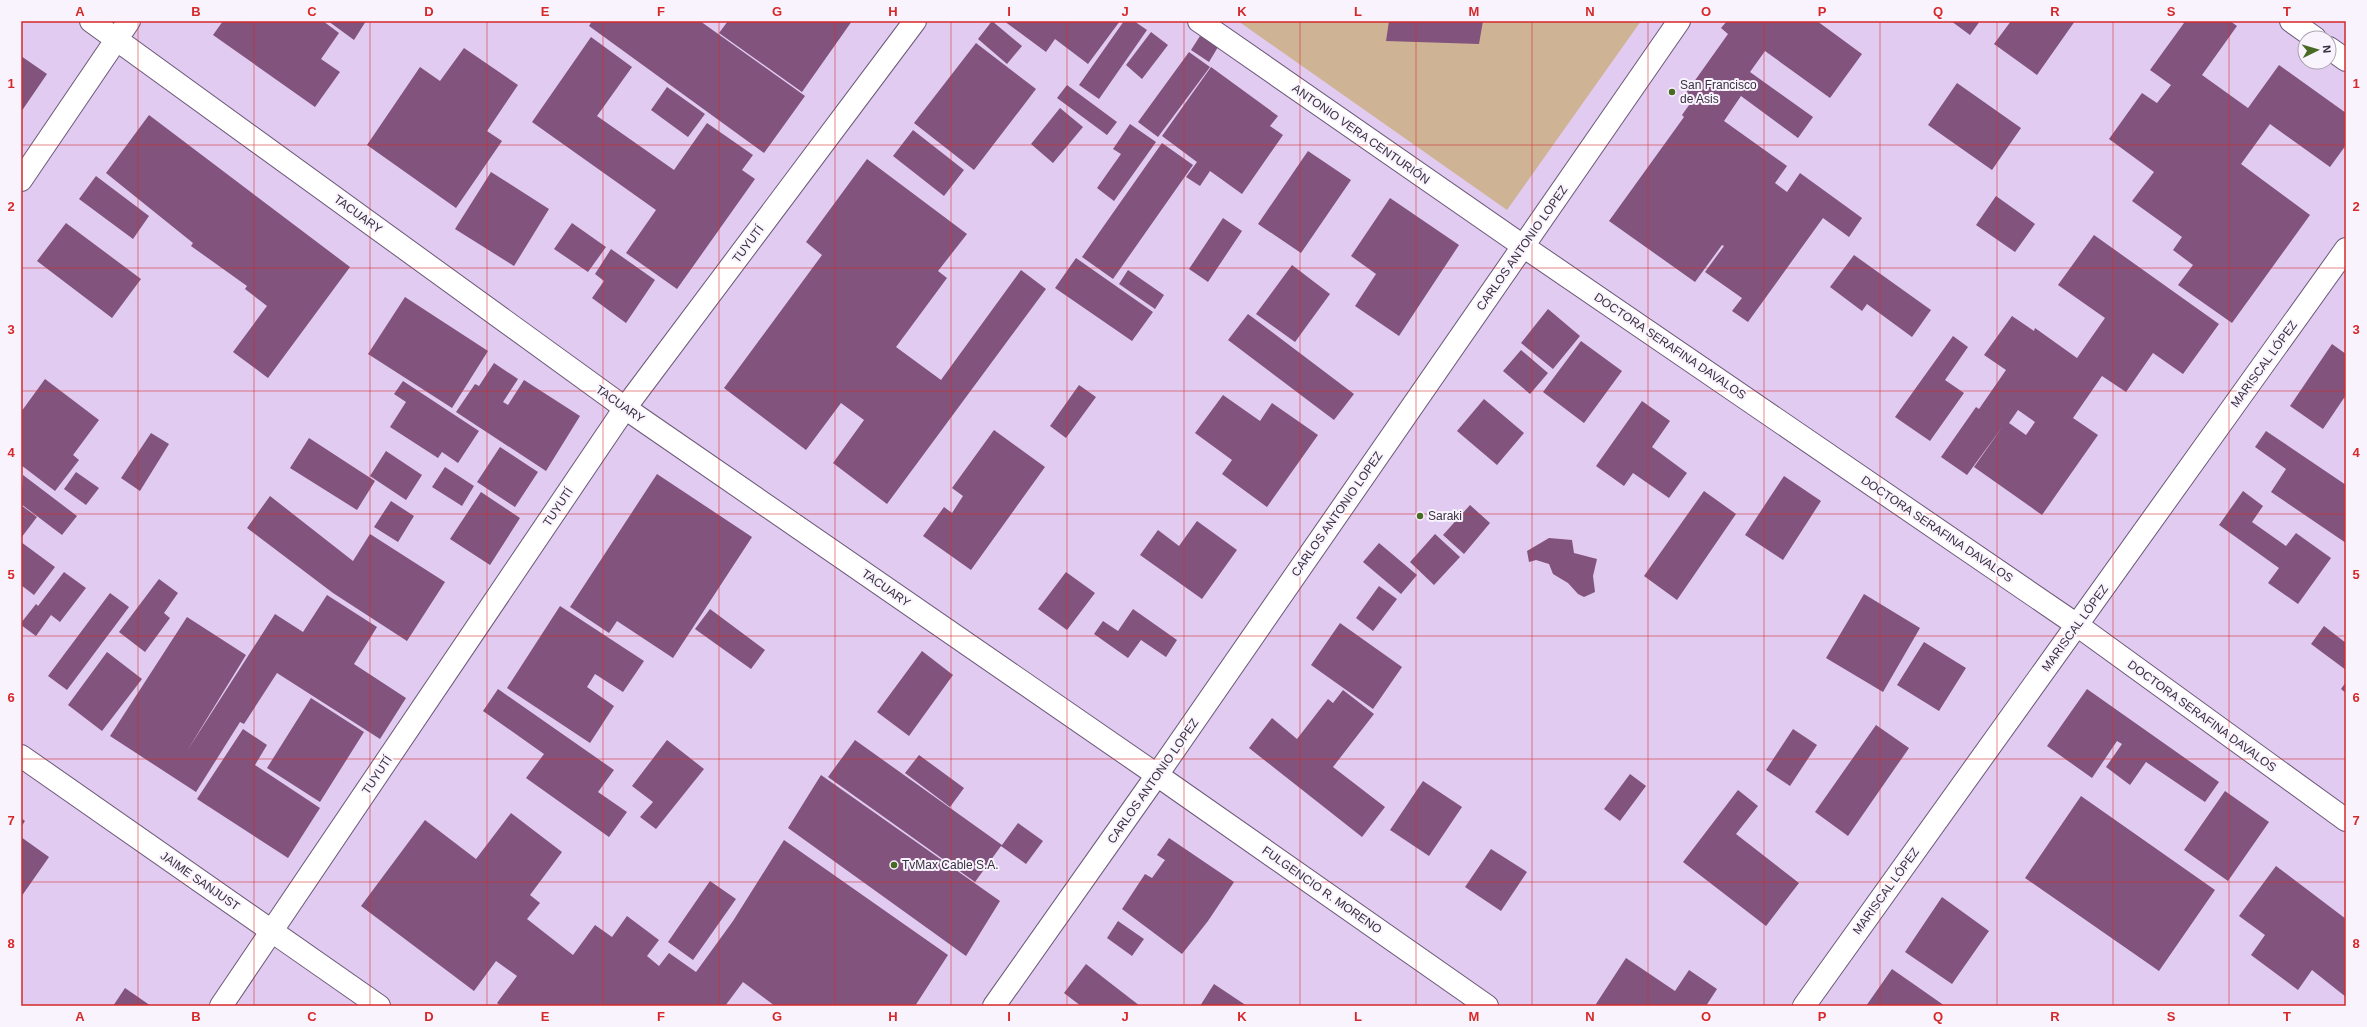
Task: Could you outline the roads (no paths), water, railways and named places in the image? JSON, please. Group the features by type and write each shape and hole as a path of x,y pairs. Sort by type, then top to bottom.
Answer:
{"street":[{"name":"TACUARY","path":"91,21 625,408 1157,775"},
{"path":"21,180 129,21"},
{"name":"TUYUTÍ","path":"221,1006 625,408 915,21"},
{"name":"ANTONIO VERA CENTURIÓN","path":"1199,21 1523,246"},
{"name":"CARLOS ANTONIO LOPEZ","path":"994,1006 1157,775 1678,21"},
{"path":"2291,21 2304,30"},
{"path":"2337,54 2346,60"},
{"name":"DOCTORA SERAFINA DAVALOS","path":"1523,246 2077,625 2346,820"},
{"name":"MARISCAL LÓPEZ","path":"1804,1006 2346,249"},
{"name":"JAIME SANJUST","path":"21,756 379,1006"},
{"name":"FULGENCIO R. MORENO","path":"1157,775 1487,1006"}],"place":[{"name":"San Francisco de Asis","path":"1672,92"},
{"name":"Saraki","path":"1420,516"},
{"name":"TvMax Cable S.A.","path":"894,865"}]}
